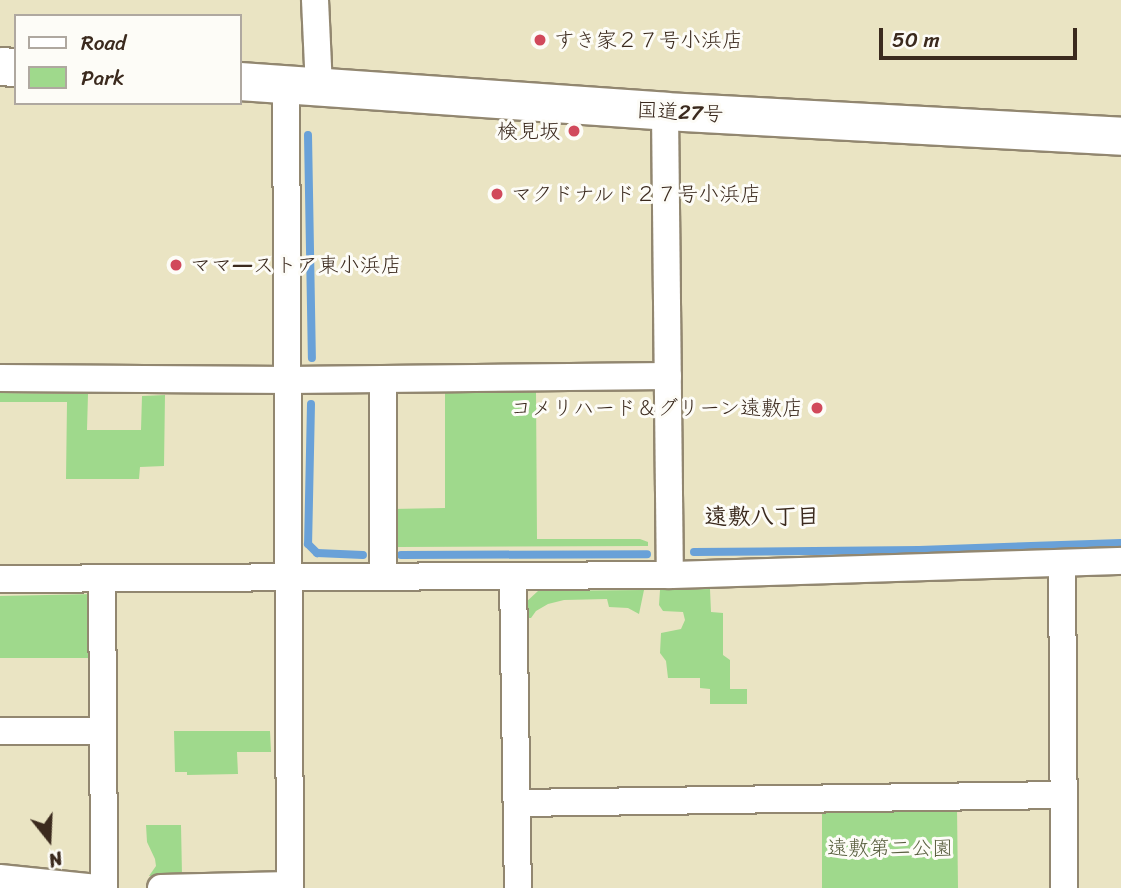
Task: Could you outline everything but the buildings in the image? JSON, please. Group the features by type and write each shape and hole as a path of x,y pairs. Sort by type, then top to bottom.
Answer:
{"highway":[{"name":"国道27号","path":"242,81 665,111 1121,136"}],"street":[{"path":"161,888 290,886 287,578 289,380 303,85 315,0"},
{"path":"665,111 670,575"},
{"path":"0,378 289,380 668,376"},
{"path":"383,379 383,577"},
{"path":"0,579 670,575 1121,561"},
{"path":"1062,563 1064,888"},
{"path":"513,577 518,888"},
{"path":"0,877 102,888 102,578"},
{"path":"0,731 102,731"},
{"path":"517,803 1063,795"}],"green space":[{"path":"445,390 536,390 537,539 640,539 648,542 648,546 398,547 392,542 392,509 445,508"},
{"path":"0,393 88,394 87,430 141,430 142,396 165,395 164,466 140,467 139,479 66,479 67,402 0,402"},
{"path":"710,589 711,612 723,613 723,655 730,660 730,689 747,689 747,704 710,704 710,689 700,688 700,678 668,678 666,661 660,653 661,633 681,629 685,620 683,612 663,611 659,605 660,590"},
{"path":"644,590 639,614 628,608 609,607 607,599 564,600 548,604 536,611 531,618 525,618 525,603 538,591"},
{"path":"94,594 94,658 0,658 0,596"},
{"path":"174,731 270,731 271,752 237,752 238,774 187,775 187,772 175,772"},
{"name":"遠敷第二公園","path":"957,808 958,888 822,888 822,809"},
{"path":"146,825 181,825 182,875 149,876 156,866 147,842"}],"waterway":[{"path":"308,135 312,358"},
{"path":"311,404 308,544 317,553 363,555"},
{"path":"694,552 919,550 1121,543"},
{"path":"401,555 647,554"}],"place":[{"name":"すき家２７号小浜店","path":"540,40"},
{"name":"検見坂","path":"574,131"},
{"name":"マクドナルド２７号小浜店","path":"497,194"},
{"name":"ママ―ストア東小浜店","path":"176,265"},
{"name":"コメリハード＆グリーン遠敷店","path":"817,408"}],"district":[{"name":"遠敷八丁目","path":"762,517"}]}
